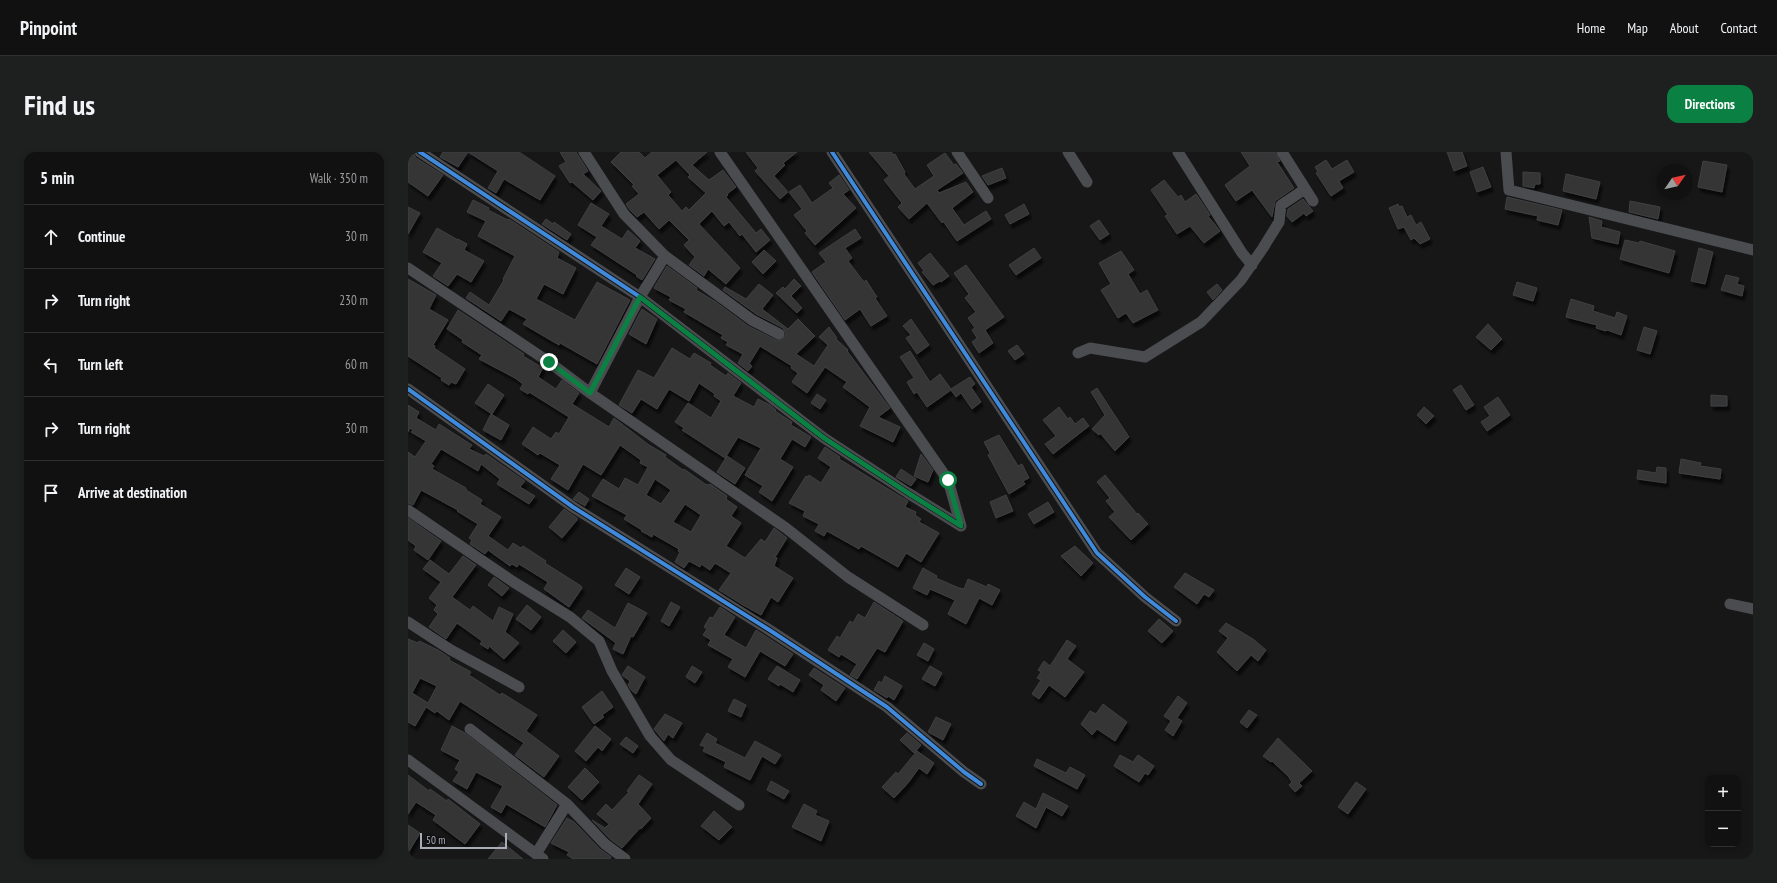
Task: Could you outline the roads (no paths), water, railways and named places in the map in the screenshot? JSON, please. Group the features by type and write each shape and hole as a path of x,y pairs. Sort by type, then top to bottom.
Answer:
{"street":[{"path":"420,152 640,297 824,438 961,526 948,480 720,152"},
{"path":"584,152 624,214 665,256 752,320 779,334"},
{"path":"832,152 1097,553 1145,597 1176,621"},
{"path":"957,152 988,198"},
{"path":"1068,152 1088,182"},
{"path":"1178,152 1242,253 1252,265"},
{"path":"1282,152 1313,201"},
{"path":"1506,152 1509,190 1753,250"},
{"path":"1078,352 1090,348 1145,357 1201,322 1241,280 1252,265 1279,222 1281,205 1305,189"},
{"path":"590,393 640,297 665,256"},
{"path":"408,268 549,362 590,393 786,528 848,576 923,625"},
{"path":"408,389 572,507 764,627 887,707 964,772 981,784"},
{"path":"408,510 512,581 570,617 599,642 612,671 650,736 671,760 740,805"},
{"path":"1730,604 1753,609"},
{"path":"408,622 451,650 519,687"},
{"path":"470,729 567,804 605,844 625,859"},
{"path":"408,760 539,856 567,804"}]}
